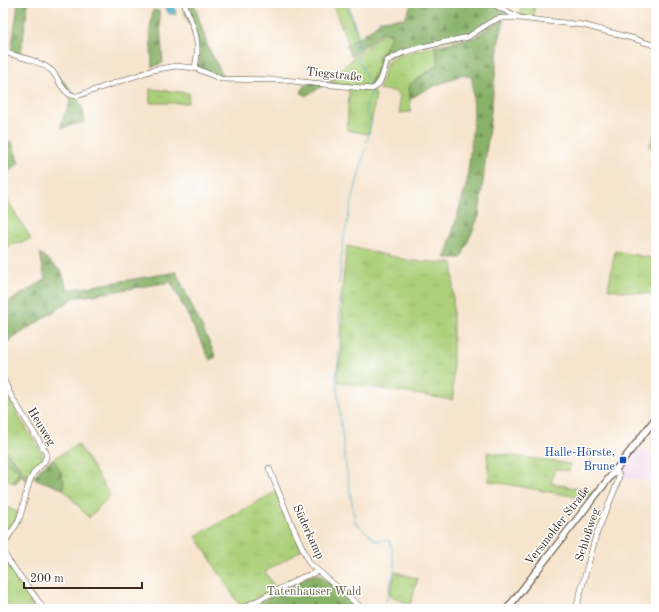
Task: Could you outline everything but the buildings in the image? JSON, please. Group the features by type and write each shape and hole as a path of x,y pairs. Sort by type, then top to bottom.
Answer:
{"main road":[{"name":"Versmolder Straße","path":"506,609 656,418"}],"street":[{"path":"184,3 196,35 198,53 195,68"},
{"path":"494,4 519,18"},
{"name":"Tiegstraße","path":"3,52 46,67 52,72 66,93 72,96 77,96 153,70 176,66 195,68 220,79 283,80 372,89 380,83 387,61 402,53 422,47 468,37 497,19 519,18 583,25 656,46"},
{"name":"Heuweg","path":"3,378 10,394 46,452 47,457 33,473 28,483 20,518 4,543 3,552 44,609"},
{"name":"Süderkamp","path":"269,468 291,523 310,564 317,572 338,587 355,604 363,609"},
{"name":"Schloßweg","path":"576,609 596,535 617,484 619,476 616,469"},
{"path":"303,577 310,564"},
{"path":"241,609 303,577 317,572"}],"shaded area":[{"path":"638,447 656,455 650,481 621,478 620,472"}],"green space":[{"path":"18,3 28,3 21,53 11,51"},
{"path":"182,3 194,3 208,47 224,77 218,76 197,66 200,58 200,51"},
{"path":"332,3 346,3 358,37 348,43"},
{"path":"412,3 492,3 512,16 503,17 473,34 421,45 385,58 378,82 373,86 371,81 380,64 379,58 392,36 383,31 352,57 346,46 374,27 380,20 405,18"},
{"path":"522,3 534,3 533,18 520,16"},
{"path":"153,10 159,11 163,63 152,67 150,29"},
{"path":"504,20 499,41 479,216 461,258 445,258 467,182 474,115 472,77 461,75 423,91 410,99 409,85 439,65 435,46 475,37 489,27"},
{"path":"384,32 391,37 378,58 379,64 370,82 372,86 366,87 330,84 335,81 333,76"},
{"path":"435,46 439,64 409,85 411,112 400,113 399,97 395,91 379,90 387,62 403,54"},
{"path":"54,72 75,94 83,110 84,122 61,128 63,118 69,105 70,96 66,87"},
{"path":"334,80 305,96 301,93 304,84"},
{"path":"349,88 373,91 376,95 369,134 347,130"},
{"path":"150,89 189,93 188,103 150,103"},
{"path":"656,130 656,149 649,147"},
{"path":"12,142 19,163 3,177 3,143"},
{"path":"3,193 31,239 7,247 3,230"},
{"path":"347,246 411,261 453,263 453,400 338,382 338,368 342,351 342,290"},
{"path":"615,251 656,259 656,295 608,289"},
{"path":"40,253 61,271 68,290 176,272 216,357 210,360 171,282 74,298 3,345 3,305 45,280"},
{"path":"3,388 14,409 43,454 43,460 29,477 3,448"},
{"path":"78,444 110,495 89,518 63,489 64,481 53,459"},
{"path":"3,448 28,479 27,481 21,476 16,484 13,482 19,471 3,459"},
{"path":"487,452 570,464 569,471 555,469 551,483 593,492 588,499 489,481"},
{"path":"3,459 19,471 12,483 3,475"},
{"path":"53,459 63,476 63,489 33,478 42,467"},
{"path":"277,491 301,550 265,572 276,589 241,608 196,536"},
{"path":"3,506 18,512 14,527 3,544"},
{"path":"3,557 43,609 3,609"},
{"path":"396,572 418,579 410,605 389,595"},
{"name":"Tatenhauser Wald","path":"318,574 338,589 360,609 247,609 306,577"}],"water":[{"path":"167,3 174,3 176,14 169,14 165,7"}],"waterway":[{"path":"348,3 360,42 354,46 356,53"},
{"path":"358,57 370,86"},
{"path":"367,142 371,121 367,115 366,107 372,91"},
{"path":"339,284 343,243 366,147"},
{"path":"339,291 340,348 336,377 345,460 355,522 376,541 390,541 395,568 386,601"}],"place":[{"name":"Halle-Hörste, Brune","path":"623,460"}]}
